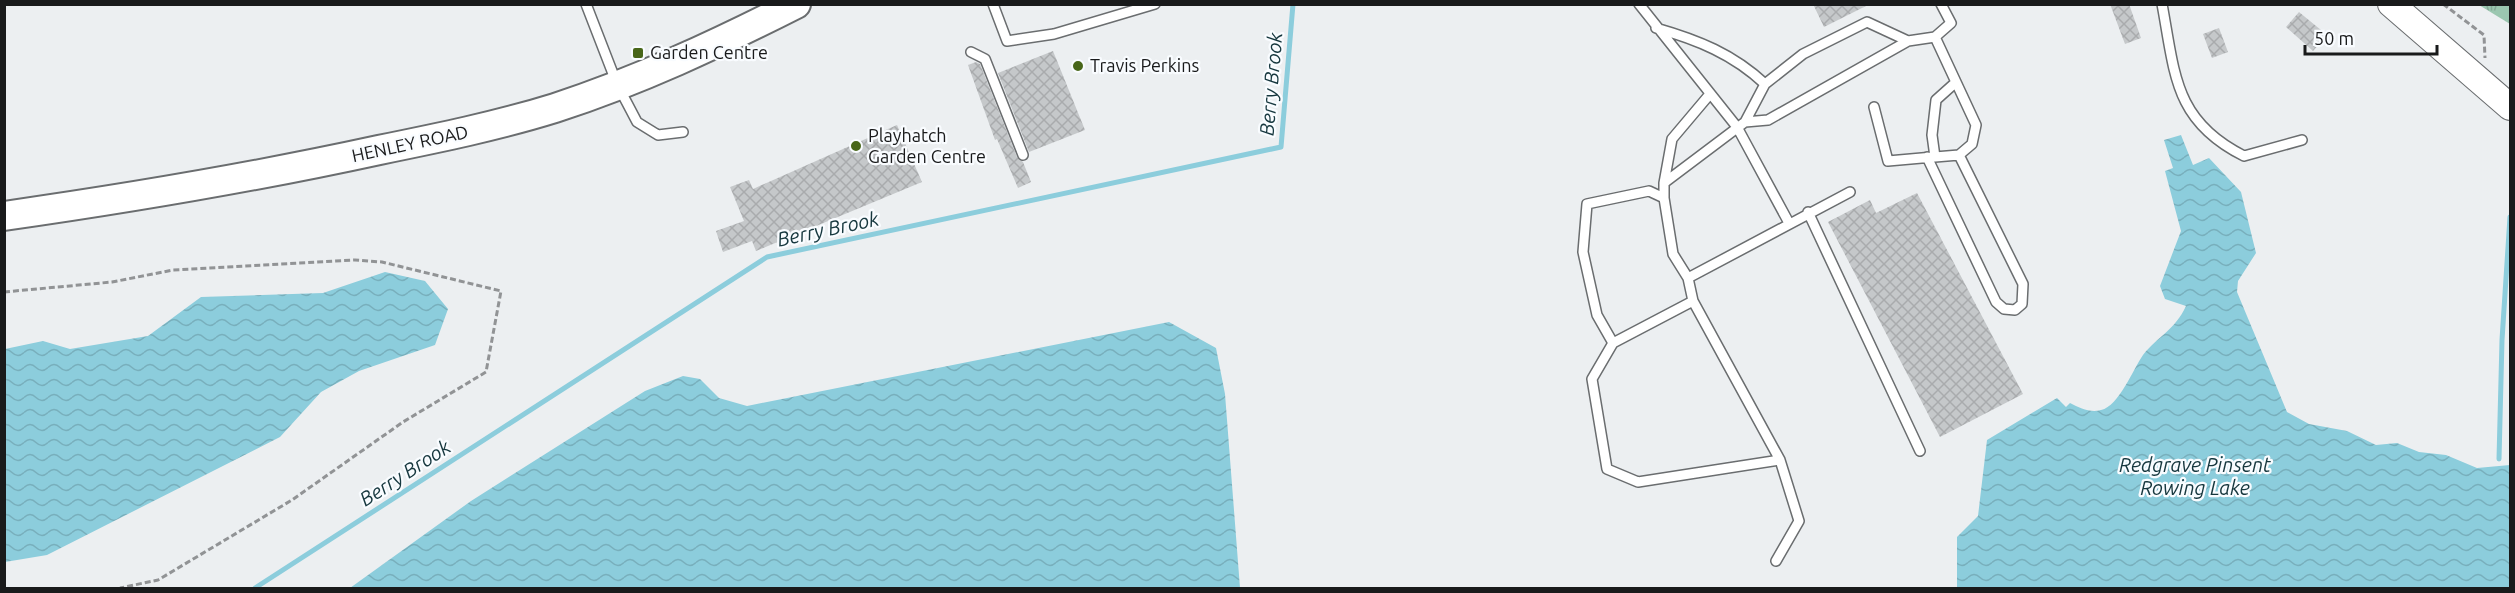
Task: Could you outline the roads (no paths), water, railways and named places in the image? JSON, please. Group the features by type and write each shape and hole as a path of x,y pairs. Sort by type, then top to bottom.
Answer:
{"main road":[{"name":"HENLEY ROAD","path":"4,216 145,196 310,165 473,130 555,107 689,58 796,4"},
{"path":"2391,4 2511,107"}],"lane":[{"path":"585,4 617,84 637,122 658,135 683,132"},
{"path":"993,4 1007,41 1054,34 1155,4"},
{"path":"1639,4 1710,94 1741,124 1789,223"},
{"path":"1741,124 1768,120 1908,42 1935,37 1951,23 1941,4"},
{"path":"2162,4 2169,49 2181,95 2201,128 2221,145 2244,156 2302,140"},
{"path":"1664,183 1741,124 1765,84 1803,54 1867,22 1908,42"},
{"path":"1656,28 1683,35 1742,62 1765,84"},
{"path":"1874,107 1888,161 1959,156 1972,144 1976,125 1935,37"},
{"path":"971,52 986,59 1023,155"},
{"path":"1955,83 1936,100 1931,157 1996,302 2004,309 2015,310 2022,304 2023,284 1959,156"},
{"path":"1710,94 1672,139 1664,183 1664,198 1673,254 1688,278 1693,301 1780,460 1799,521 1776,561"},
{"path":"1613,343 1596,315 1583,252 1587,204 1649,190 1664,198"},
{"path":"1688,278 1808,212 1850,192"},
{"path":"1808,212 1920,451"},
{"path":"1693,301 1613,343 1592,379 1607,469 1638,482 1780,460"}],"water":[{"name":"Redgrave Pinsent Rowing Lake","path":"2181,135 2193,165 2209,158 2241,192 2256,253 2238,281 2237,292 2287,412 2309,424 2347,431 2376,445 2397,443 2419,452 2446,455 2477,468 2510,465 2510,588 1957,588 1957,537 1978,516 1987,440 2057,398 2066,407 2070,403 2093,411 2108,407 2120,395 2143,355 2172,327 2186,306 2165,299 2160,286 2181,231 2165,171 2173,168 2164,140"},
{"path":"385,272 425,281 448,309 435,345 359,371 321,392 280,437 47,555 5,562 5,349 43,341 70,349 148,336 201,297 323,293"},
{"path":"1169,322 1216,348 1225,394 1240,588 350,588 471,501 645,391 683,376 700,379 719,398 747,406"}],"waterway":[{"name":"Berry Brook","path":"255,588 767,257 1281,147 1293,4"},
{"path":"2499,459 2502,340 2510,217"}],"place":[{"name":"Garden Centre","path":"638,53"},
{"name":"Travis Perkins","path":"1078,66"},
{"name":"Playhatch Garden Centre","path":"856,146"}]}
